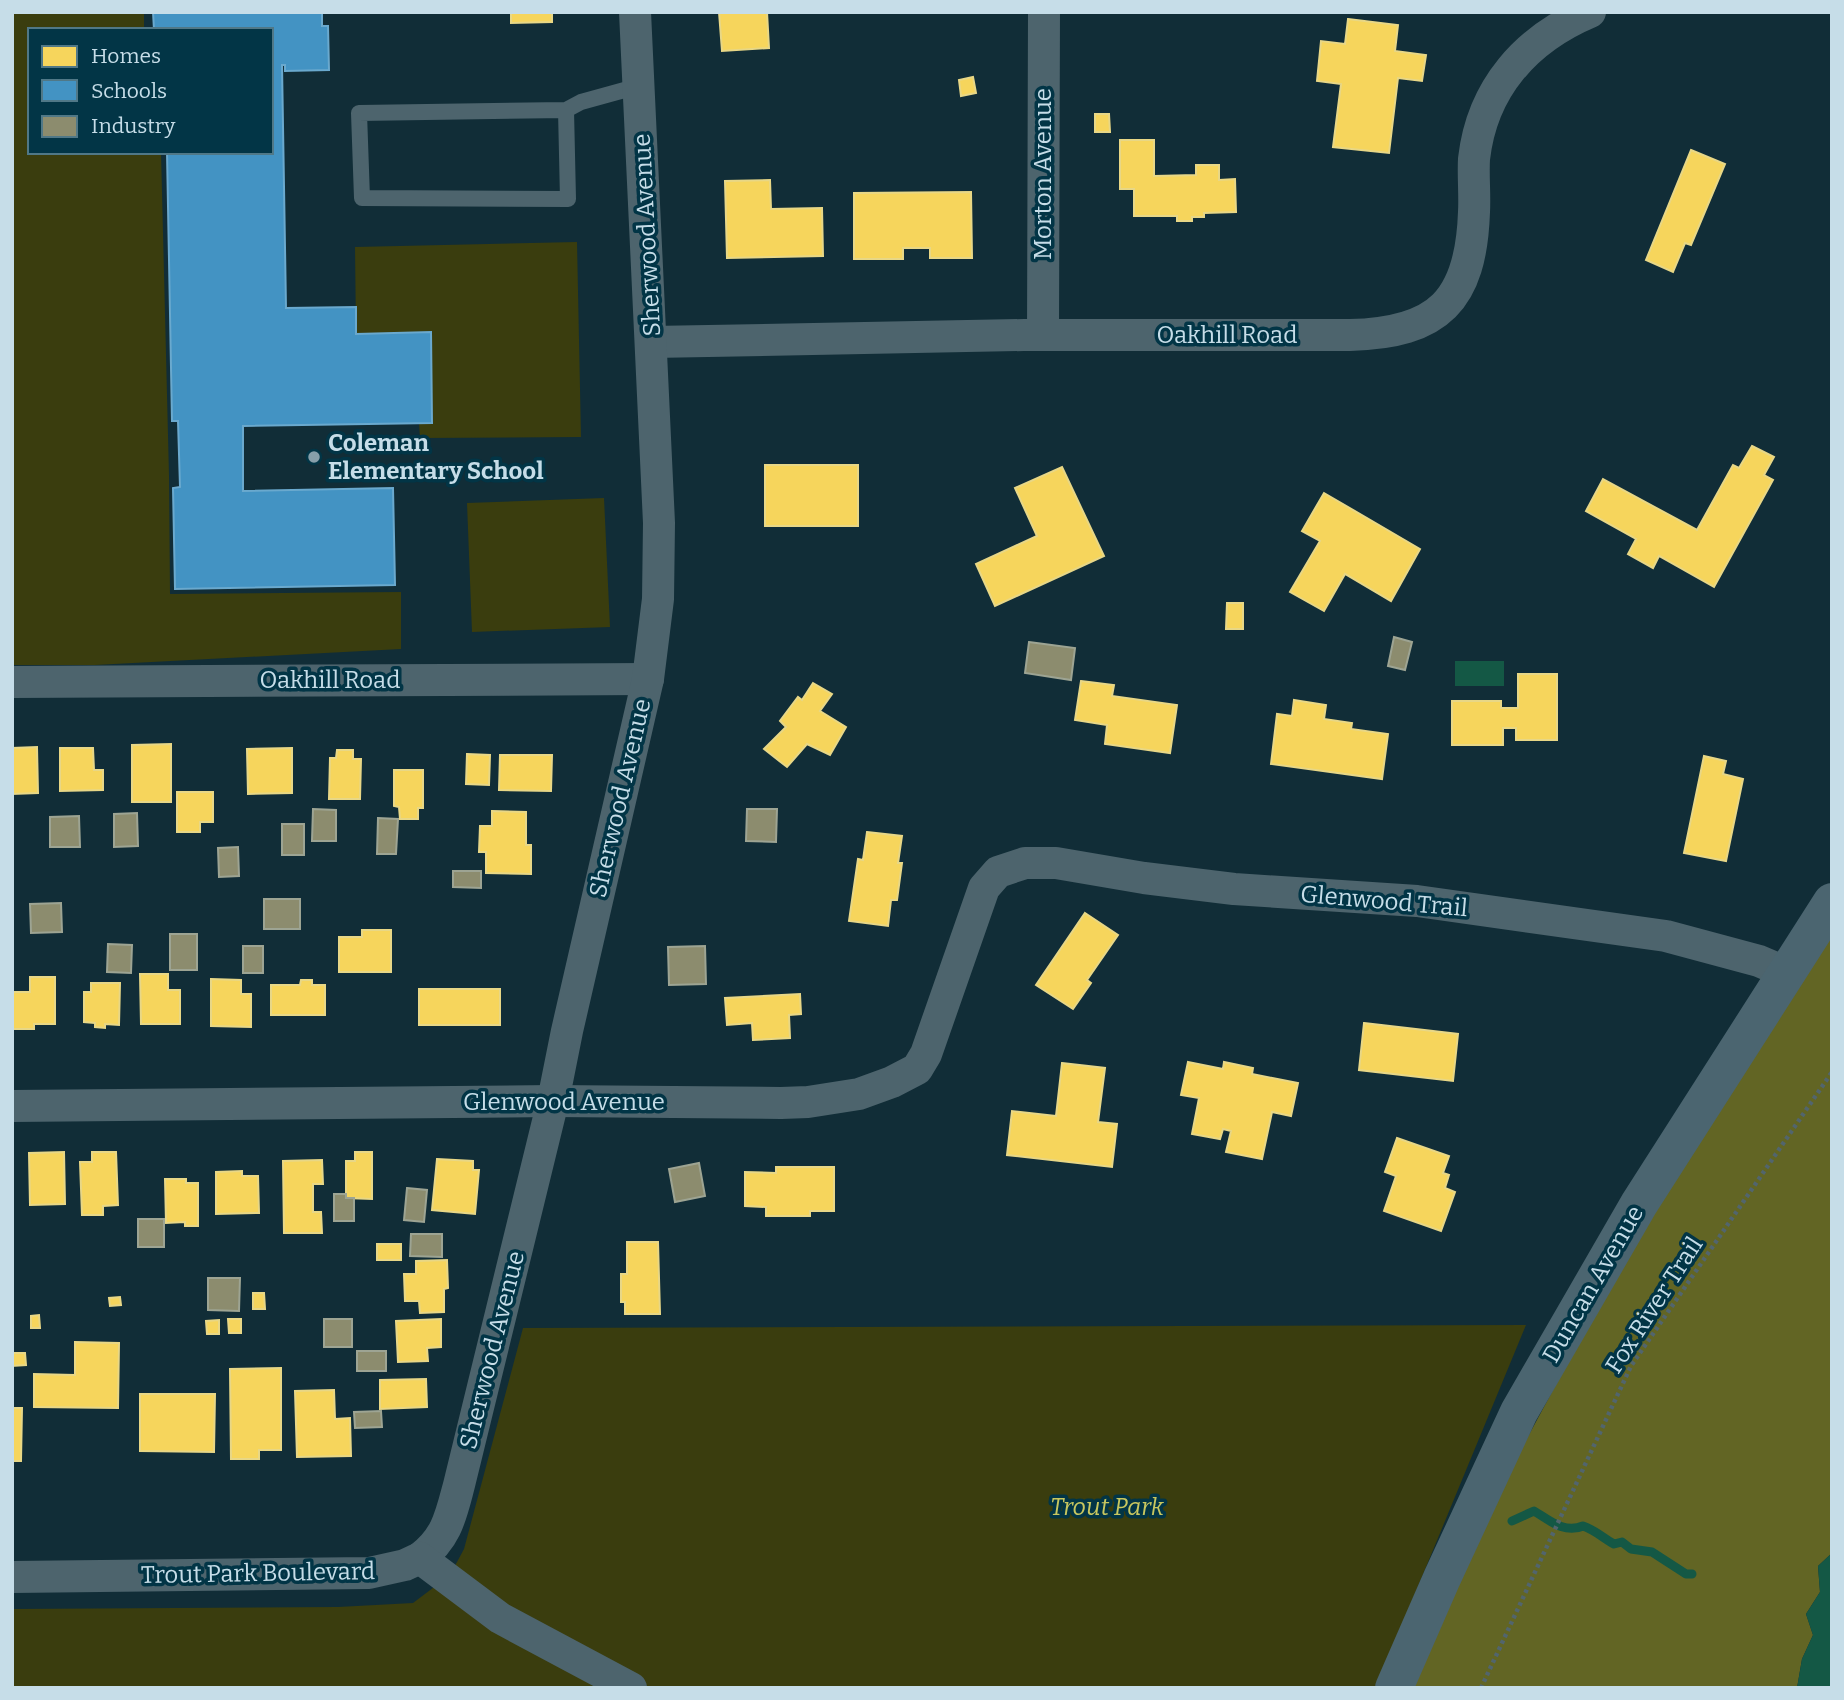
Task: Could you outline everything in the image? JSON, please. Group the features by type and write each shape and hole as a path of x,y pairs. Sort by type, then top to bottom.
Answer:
{"street":[{"name":"Sherwood Avenue","path":"420,1558 439,1540 451,1514 553,1101 648,679 656,620 659,523 635,12"},
{"name":"Morton Avenue","path":"1043,335 1044,12"},
{"name":"Oakhill Road","path":"652,342 1043,335 1371,335 1408,328 1440,311 1461,284 1467,268 1474,214 1474,159 1488,106 1499,85 1528,50 1556,29 1590,12"},
{"name":"Oakhill Road","path":"12,682 648,679"},
{"name":"Glenwood Trail","path":"984,888 998,872 1025,863 1056,863 1143,878 1234,889 1417,901 1666,936 1759,961 1787,973"},
{"name":"Glenwood Avenue","path":"12,1106 553,1101 808,1102 859,1094 917,1069 926,1054 984,888"},
{"name":"Duncan Avenue","path":"1394,1688 1519,1412 1639,1204 1832,902"},
{"name":"Trout Park Boulevard","path":"12,1577 369,1573 405,1565 420,1558"},
{"path":"420,1558 500,1618 631,1688"}],"lane":[{"path":"566,110 568,199 362,198 359,113 566,110 581,102 639,86"}],"path":[{"name":"Fox River Trail","path":"1481,1688 1631,1366 1832,1072"}],"green space":[{"path":"12,12 144,12 144,28 28,28 28,154 161,154 170,594 401,592 401,649 95,665 12,665"},
{"path":"577,242 581,437 420,438 419,423 432,423 431,333 356,334 355,247"},
{"path":"604,498 610,627 472,632 467,503"},
{"name":"Trout Park","path":"1526,1325 1376,1688 12,1688 12,1609 338,1607 413,1603 450,1575 464,1549 523,1328"}],"shaded area":[{"path":"1455,661 1504,661 1504,686 1455,686"},
{"path":"1832,927 1832,1553 1818,1566 1820,1592 1806,1614 1813,1635 1802,1659 1797,1688 1409,1688 1495,1498 1644,1221"},
{"path":"1832,1553 1832,1688 1797,1688 1802,1659 1813,1635 1806,1614 1820,1592 1818,1566"}],"building: Homes":[{"path":"511,12 552,12 552,22 511,23"},
{"path":"719,12 767,12 769,48 722,51"},
{"path":"1348,19 1398,25 1395,51 1426,55 1422,81 1398,78 1389,153 1333,147 1341,84 1317,81 1321,41 1345,44"},
{"path":"973,77 976,93 961,96 959,80"},
{"path":"1095,114 1109,114 1110,132 1095,132"},
{"path":"1120,140 1154,140 1154,176 1196,175 1196,165 1219,165 1219,180 1235,179 1236,212 1204,213 1204,217 1192,217 1192,221 1177,221 1177,216 1134,216 1134,189 1120,189"},
{"path":"1691,150 1725,164 1691,245 1685,243 1673,272 1646,260"},
{"path":"770,180 771,209 822,208 823,256 727,258 725,181"},
{"path":"971,192 972,258 930,258 930,248 903,248 903,259 854,259 854,193"},
{"path":"1752,446 1774,457 1764,475 1773,480 1714,587 1659,556 1653,568 1628,554 1636,539 1586,511 1603,479 1697,530 1733,465 1739,468"},
{"path":"765,465 858,465 858,526 765,526"},
{"path":"1062,467 1104,556 995,606 976,564 1037,536 1015,488"},
{"path":"1324,493 1420,549 1391,601 1345,574 1324,611 1290,592 1320,541 1302,531"},
{"path":"1227,603 1243,603 1243,629 1226,629"},
{"path":"1518,674 1557,674 1557,740 1516,740 1516,728 1503,728 1503,745 1452,745 1452,701 1501,701 1501,708 1518,708"},
{"path":"1081,681 1114,685 1112,696 1177,705 1170,753 1105,744 1107,725 1075,720"},
{"path":"813,683 832,694 820,711 846,727 830,755 807,744 787,767 764,749 786,727 780,721 798,697 802,700"},
{"path":"1294,700 1326,705 1324,719 1352,723 1351,729 1388,734 1382,779 1271,764 1277,714 1292,716"},
{"path":"171,744 171,802 132,802 132,745"},
{"path":"37,747 38,793 12,794 12,748"},
{"path":"60,748 93,748 94,770 103,770 103,790 60,791"},
{"path":"292,748 292,793 248,794 247,749"},
{"path":"337,750 353,750 353,759 361,759 360,799 329,799 330,758 336,758"},
{"path":"467,754 490,755 489,785 466,784"},
{"path":"500,755 552,755 551,791 499,790"},
{"path":"1704,756 1726,761 1723,774 1743,779 1726,861 1684,853"},
{"path":"394,770 423,770 423,808 418,808 418,819 400,819 399,807 394,806"},
{"path":"177,792 213,792 213,822 200,822 200,832 177,832"},
{"path":"492,811 526,812 526,845 531,845 531,874 486,873 486,852 479,852 480,826 492,826"},
{"path":"867,832 902,836 898,863 902,863 897,900 891,900 888,926 849,921 858,859 863,860"},
{"path":"1085,913 1118,935 1087,980 1091,983 1073,1009 1036,985"},
{"path":"362,930 391,930 391,972 339,972 339,937 362,937"},
{"path":"140,974 168,974 168,990 180,990 180,1024 141,1024"},
{"path":"30,977 55,977 55,1024 34,1024 34,1029 12,1029 12,992 30,992"},
{"path":"211,979 241,980 241,994 251,994 251,1027 211,1026"},
{"path":"301,980 312,980 312,985 325,985 325,1015 271,1015 271,985 300,985"},
{"path":"91,983 120,983 119,1025 105,1024 105,1028 84,1022 84,992 91,992"},
{"path":"419,989 500,989 500,1025 419,1025"},
{"path":"800,994 801,1014 789,1015 790,1038 753,1040 752,1023 727,1025 725,998"},
{"path":"1364,1023 1458,1034 1453,1081 1359,1070"},
{"path":"1188,1062 1223,1069 1224,1062 1253,1068 1252,1074 1298,1083 1291,1116 1272,1112 1262,1159 1226,1152 1231,1131 1223,1129 1220,1139 1192,1134 1199,1098 1181,1095"},
{"path":"1062,1063 1105,1068 1098,1122 1117,1124 1112,1167 1007,1155 1012,1111 1056,1116"},
{"path":"1397,1138 1449,1156 1443,1173 1449,1175 1445,1188 1455,1192 1441,1231 1384,1211 1396,1176 1385,1172"},
{"path":"64,1152 65,1204 30,1205 29,1153"},
{"path":"92,1152 116,1152 118,1205 103,1206 103,1215 82,1215 80,1162 92,1162"},
{"path":"355,1152 372,1152 372,1199 346,1198 346,1161 355,1161"},
{"path":"437,1159 473,1161 473,1170 479,1170 475,1214 432,1210"},
{"path":"322,1160 323,1184 313,1184 313,1212 321,1212 322,1233 284,1233 283,1161"},
{"path":"776,1167 834,1167 834,1211 810,1211 810,1216 766,1216 766,1207 745,1206 745,1172 776,1173"},
{"path":"242,1171 242,1176 258,1176 259,1213 216,1214 216,1172"},
{"path":"165,1179 186,1179 186,1183 198,1183 198,1226 185,1226 185,1222 166,1223"},
{"path":"627,1242 658,1242 660,1314 625,1314 625,1302 621,1302 621,1274 627,1274"},
{"path":"377,1244 401,1244 401,1260 377,1260"},
{"path":"447,1260 448,1288 444,1289 444,1312 420,1313 419,1301 405,1301 404,1274 416,1274 416,1261"},
{"path":"253,1293 264,1293 265,1309 253,1309"},
{"path":"120,1297 121,1305 110,1306 109,1298"},
{"path":"39,1315 40,1328 31,1328 31,1316"},
{"path":"228,1319 241,1319 241,1333 229,1333"},
{"path":"441,1319 441,1347 427,1348 428,1361 398,1362 396,1321"},
{"path":"219,1320 219,1334 207,1334 206,1321"},
{"path":"75,1342 119,1343 118,1408 34,1407 34,1374 75,1375"},
{"path":"12,1353 25,1353 26,1365 12,1366"},
{"path":"281,1368 281,1450 259,1450 259,1459 231,1459 230,1369"},
{"path":"426,1379 427,1407 380,1409 380,1380"},
{"path":"334,1390 335,1419 350,1418 351,1456 297,1457 295,1391"},
{"path":"140,1394 215,1394 214,1452 140,1451"},
{"path":"12,1408 22,1408 21,1461 12,1461"}],"building: Schools":[{"path":"153,12 322,12 322,26 328,26 329,70 285,71 285,65 282,65 286,308 356,307 356,334 431,332 432,423 243,426 243,491 393,488 395,585 175,589 173,488 180,487 178,421 172,421 167,154 273,154 273,28 154,28"}],"building: Industry":[{"path":"1394,637 1412,642 1405,670 1388,666"},
{"path":"1029,642 1075,648 1071,680 1025,673"},
{"path":"313,809 336,810 336,841 312,841"},
{"path":"747,809 777,809 776,842 746,841"},
{"path":"137,813 138,846 114,847 114,814"},
{"path":"79,816 80,847 50,847 50,817"},
{"path":"378,818 398,819 396,854 377,854"},
{"path":"282,824 304,824 304,855 282,855"},
{"path":"238,847 239,876 219,877 218,848"},
{"path":"453,871 481,871 481,888 453,887"},
{"path":"264,899 300,899 300,929 264,929"},
{"path":"61,903 62,932 31,933 30,904"},
{"path":"170,934 197,934 197,970 170,970"},
{"path":"108,944 132,945 131,973 107,972"},
{"path":"243,946 263,946 263,973 243,973"},
{"path":"705,946 706,984 669,985 668,947"},
{"path":"699,1163 705,1196 675,1202 669,1169"},
{"path":"407,1188 427,1190 424,1222 404,1220"},
{"path":"334,1194 346,1194 346,1198 354,1198 354,1221 334,1221"},
{"path":"138,1219 164,1219 164,1247 138,1247"},
{"path":"411,1234 442,1234 442,1257 410,1256"},
{"path":"208,1278 240,1278 239,1311 208,1310"},
{"path":"324,1319 352,1319 352,1347 324,1347"},
{"path":"357,1351 386,1351 386,1371 357,1371"},
{"path":"381,1411 382,1427 355,1428 354,1412"}],"waterway":[{"path":"1512,1521 1534,1511 1563,1527 1583,1526 1614,1544 1622,1542 1631,1549 1652,1552 1686,1574 1692,1574"}],"place":[{"name":"Coleman Elementary School","path":"314,457"}]}
